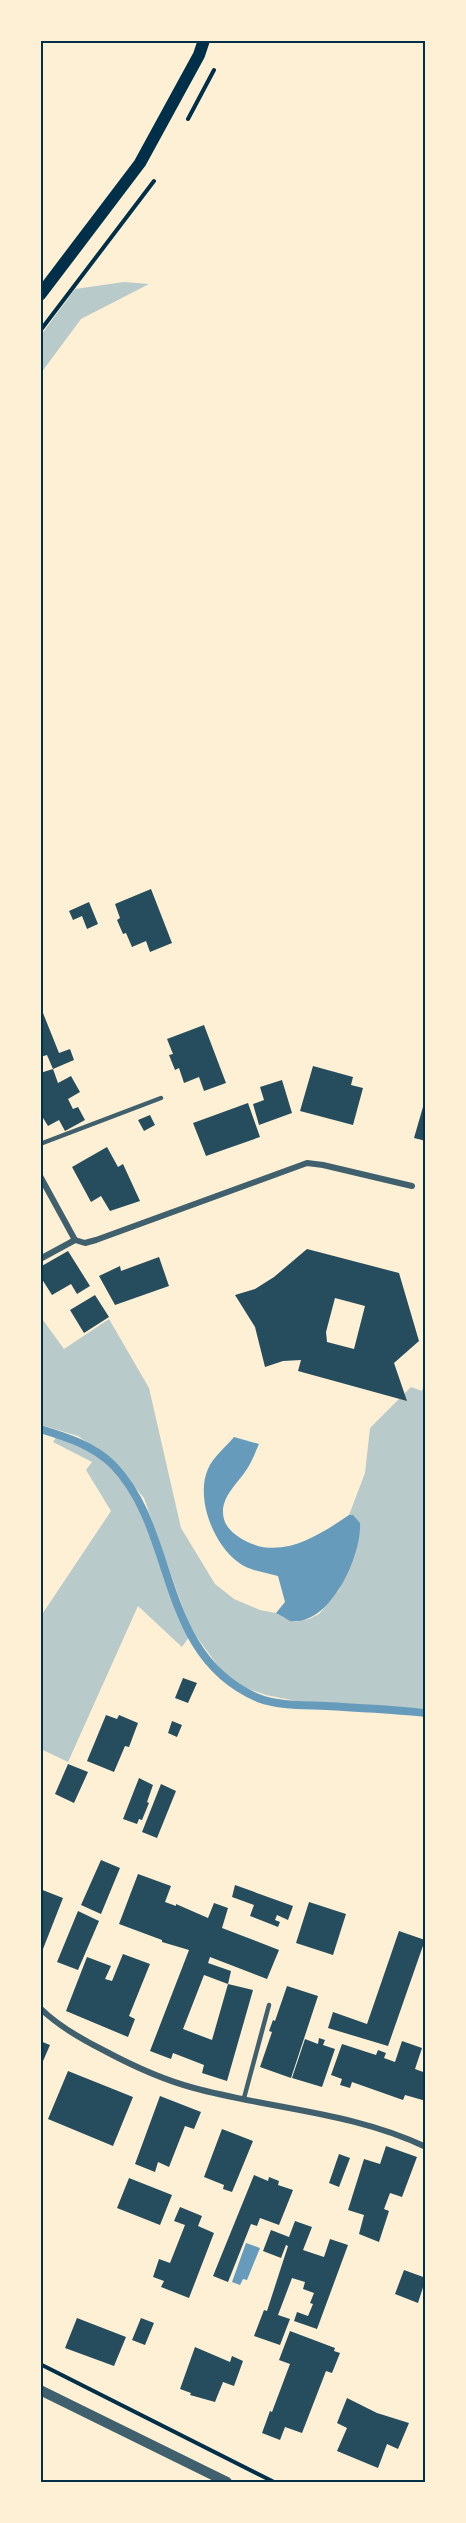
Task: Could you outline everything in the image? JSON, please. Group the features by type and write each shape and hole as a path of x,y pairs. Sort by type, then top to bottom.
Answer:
{"main road":[{"path":"40,295 140,163 199,55 204,40"}],"street":[{"path":"40,1176 75,1240 85,1243 307,1163 412,1186"},
{"path":"40,1259 75,1240"},
{"path":"40,2008 86,2041 122,2060 194,2088 349,2120 407,2138 426,2147"},
{"path":"40,2390 227,2482"}],"lane":[{"path":"40,1143 161,1098"},
{"path":"244,2098 269,2005"}],"path":[{"path":"40,2364 274,2482"}],"shaded area":[{"path":"124,282 149,284 81,319 41,373 41,335 75,289"},
{"path":"40,1316 64,1349 109,1319 149,1388 181,1528 215,1584 234,1599 296,1622 319,1614 339,1590 353,1555 360,1529 353,1515 349,1515 365,1473 370,1428 411,1387 422,1391 425,1379 425,1709 296,1701 266,1695 241,1686 221,1670 190,1628 144,1498 116,1465 101,1452 78,1436 41,1425"},
{"path":"57,1436 99,1456 117,1475 131,1496 143,1518 169,1591 189,1637 182,1647 138,1606 68,1762 41,1749 41,1616 111,1511 86,1470 92,1462 53,1442"}],"water":[{"path":"234,1437 259,1444 249,1466 225,1500 223,1516 228,1528 236,1535 265,1547 280,1547 309,1539 349,1515 353,1515 360,1523 356,1553 341,1586 318,1613 305,1620 290,1621 276,1613 285,1602 278,1576 252,1569 238,1562 221,1544 209,1520 204,1493 208,1469 216,1456"},
{"path":"246,2243 260,2248 247,2280 243,2279 240,2285 232,2282"}],"building":[{"path":"151,889 172,943 150,952 146,941 132,947 117,920 120,918 115,904"},
{"path":"89,902 98,924 87,929 82,916 73,920 69,911"},
{"path":"43,1013 59,1053 70,1049 74,1060 53,1069 47,1055 40,1057 40,1015"},
{"path":"204,1025 226,1083 204,1091 199,1077 184,1083 179,1068 175,1070 169,1055 173,1054 167,1039"},
{"path":"313,1066 353,1077 351,1085 363,1088 353,1125 300,1111"},
{"path":"53,1069 58,1083 71,1076 80,1092 68,1099 73,1109 78,1107 85,1120 65,1131 59,1120 48,1126 40,1113 40,1073"},
{"path":"282,1080 292,1113 259,1125 253,1104 264,1100 260,1087"},
{"path":"426,1101 426,1141 414,1138"},
{"path":"248,1103 260,1137 206,1156 193,1123"},
{"path":"150,1115 155,1125 144,1131 138,1120"},
{"path":"107,1147 118,1167 123,1164 140,1201 110,1211 101,1196 91,1202 72,1167"},
{"path":"307,1249 399,1273 419,1341 394,1363 407,1401 298,1371 301,1360 283,1361 265,1367 255,1327 235,1295 255,1289 274,1277","holes":["335,1298 365,1306 354,1349 327,1342 326,1332"]},
{"path":"68,1251 90,1286 77,1294 71,1284 52,1295 40,1276 40,1267"},
{"path":"159,1257 169,1286 115,1305 99,1276 120,1266 121,1271"},
{"path":"95,1295 109,1317 84,1333 70,1310"},
{"path":"183,1678 197,1683 188,1703 175,1698"},
{"path":"106,1715 117,1719 119,1715 138,1723 129,1747 125,1746 114,1772 87,1761"},
{"path":"172,1721 182,1725 177,1737 168,1733"},
{"path":"68,1764 88,1772 74,1803 55,1794"},
{"path":"139,1778 153,1785 147,1802 149,1803 142,1820 139,1819 137,1824 123,1819"},
{"path":"161,1784 176,1791 157,1838 142,1832"},
{"path":"101,1860 120,1868 101,1914 81,1905"},
{"path":"138,1874 171,1886 165,1902 176,1906 176,1904 208,1918 214,1903 228,1908 222,1928 279,1950 267,1979 210,1957 208,1963 231,1971 228,1984 253,1990 227,2081 202,2073 204,2065 173,2053 171,2059 150,2051 189,1950 162,1942 162,1940 119,1924","holes":["204,1975 228,1984 212,2040 183,2029"]},
{"path":"235,1885 293,1906 288,1920 277,1915 275,1920 280,1922 278,1927 250,1916 254,1905 232,1897"},
{"path":"40,1889 63,1898 43,1949 40,1948"},
{"path":"309,1902 346,1914 333,1955 296,1943"},
{"path":"78,1911 99,1921 78,1970 57,1962"},
{"path":"399,1931 425,1940 388,2046 328,2028 333,2012 367,2024"},
{"path":"123,1954 150,1964 129,2016 135,2019 128,2037 66,2011 87,1957 111,1966 105,1979 112,1981"},
{"path":"287,1986 318,1996 291,2078 260,2067 272,2032 269,2031 273,2020 275,2021"},
{"path":"319,2038 325,2040 323,2045 335,2049 322,2087 292,2078 305,2039 318,2044"},
{"path":"40,2041 50,2045 40,2068"},
{"path":"402,2041 422,2048 415,2069 426,2073 426,2101 405,2095 403,2100 352,2082 350,2088 340,2085 342,2079 331,2075 342,2044 376,2055 378,2050 386,2053 384,2058 395,2062"},
{"path":"68,2071 133,2097 113,2146 48,2119"},
{"path":"160,2096 201,2112 194,2129 185,2126 169,2167 158,2162 155,2172 135,2164"},
{"path":"222,2129 253,2141 232,2192 223,2189 224,2185 204,2177"},
{"path":"386,2146 417,2157 402,2197 390,2193 384,2209 389,2211 379,2242 359,2234 364,2215 348,2210 364,2159 380,2164"},
{"path":"339,2154 350,2158 339,2187 329,2183"},
{"path":"254,2175 268,2181 269,2177 279,2181 278,2185 293,2190 279,2225 260,2218 257,2226 251,2224 228,2282 213,2276"},
{"path":"129,2178 172,2195 160,2225 117,2208"},
{"path":"180,2207 202,2216 198,2226 214,2233 189,2298 161,2287 164,2281 153,2277 159,2259 170,2263 185,2225 174,2221"},
{"path":"295,2221 312,2227 303,2250 324,2257 330,2239 348,2245 317,2329 294,2321 297,2312 308,2316 313,2304 310,2303 314,2293 303,2289 305,2282 292,2278 278,2315 290,2319 280,2345 254,2336 264,2310 267,2311 288,2246 286,2245 281,2258 263,2251 271,2230 289,2237"},
{"path":"404,2270 426,2278 418,2303 395,2294"},
{"path":"77,2318 126,2337 114,2366 65,2348"},
{"path":"141,2318 154,2323 145,2345 132,2340"},
{"path":"290,2331 335,2348 334,2351 340,2353 332,2373 326,2371 302,2433 285,2427 280,2440 262,2433 290,2364 279,2360"},
{"path":"195,2347 230,2362 232,2356 243,2361 234,2386 223,2382 215,2402 190,2395 191,2393 180,2389"},
{"path":"347,2398 377,2413 409,2423 398,2449 387,2444 378,2468 337,2451 347,2428 337,2423"}],"waterway":[{"path":"40,1429 97,1452 113,1465 134,1492 149,1524 185,1623 202,1653 225,1678 258,1698 291,1705 426,1713"}]}
